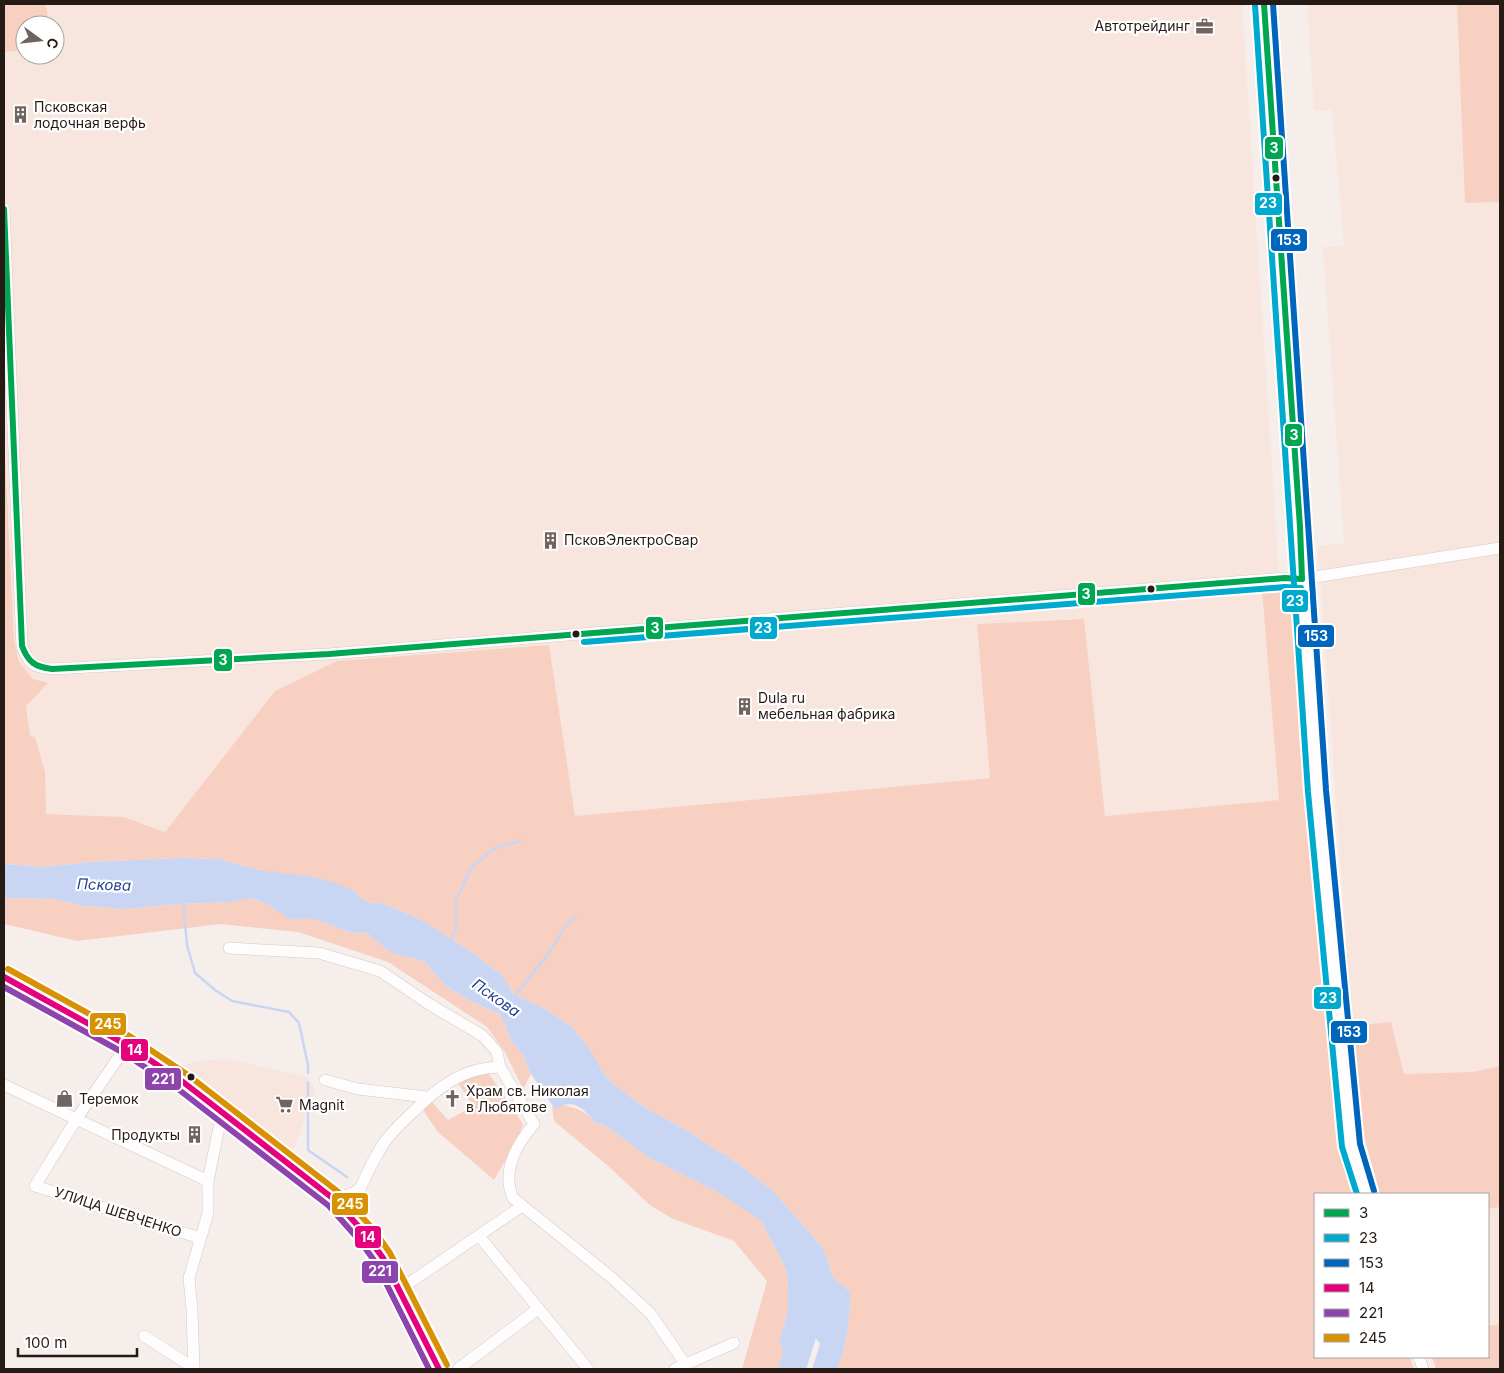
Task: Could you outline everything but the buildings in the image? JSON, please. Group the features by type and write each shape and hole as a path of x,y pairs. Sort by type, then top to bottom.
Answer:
{"main road":[{"path":"4,977 127,1045 183,1082 335,1200 367,1236 383,1258 438,1369"}],"street":[{"path":"1264,4 1317,791 1351,1146 1366,1193"},
{"path":"4,209 22,646 28,661 37,668 52,669 338,653 1285,578 1302,579 1500,548"},
{"path":"229,948 319,953 380,971 429,1004 483,1036 497,1052 500,1067 534,1124 522,1138 512,1159 507,1181 513,1198 612,1278 651,1314 680,1367 734,1343"},
{"path":"77,1118 127,1045"},
{"path":"335,1200 357,1191 361,1187 384,1143 397,1126 427,1097 454,1079 470,1072 500,1067"},
{"path":"325,1080 358,1089 427,1097"},
{"path":"4,1085 208,1181"},
{"path":"194,1369 189,1278 208,1213 208,1181 222,1113"},
{"name":"УЛИЦА ШЕВЧЕНКО","path":"77,1118 36,1186 200,1238"},
{"path":"399,1290 522,1206"},
{"path":"480,1236 588,1369"},
{"path":"458,1369 538,1309"},
{"path":"144,1336 194,1369"}],"shaded area":[{"path":"4,4 46,4 48,15 15,15 15,51 4,52"},
{"path":"46,4 1242,4 1280,588 1262,589 1279,800 1105,816 1084,619 977,624 990,778 575,816 549,645 337,661 275,691 166,832 123,817 46,814 30,736 26,706 33,679 19,662 14,639 4,421 4,52 15,51 15,65 65,65 65,15 48,15"},
{"path":"1307,4 1457,4 1465,203 1500,202 1500,1066 1473,1072 1404,1074 1391,1022 1352,1026 1317,546 1344,543 1323,247 1344,246 1332,110 1314,111"},
{"path":"1457,4 1500,4 1500,202 1465,203"},
{"path":"4,431 14,639 19,662 33,679 48,683 26,706 30,736 35,737 45,772 46,814 124,817 165,832 275,691 337,661 549,645 575,816 990,778 977,624 1084,619 1105,816 1279,800 1262,589 1289,588 1294,593 1342,1151 1357,1193 1314,1193 1314,1358 1410,1358 1414,1369 837,1369 847,1331 850,1292 833,1277 823,1248 773,1191 725,1154 644,1107 616,1086 606,1077 590,1050 573,1028 544,1008 513,994 503,976 470,951 418,918 379,902 370,903 361,899 351,889 259,870 219,859 181,858 90,862 43,867 4,864"},
{"path":"4,898 56,899 83,906 126,909 178,904 232,902 250,898 267,904 291,919 314,919 350,932 367,933 391,953 424,961 446,986 470,1001 500,1014 511,1040 523,1055 531,1074 523,1089 505,1052 487,1027 388,962 298,932 221,924 77,941 4,924"},
{"path":"1391,1022 1404,1074 1473,1072 1500,1066 1500,1207 1489,1209 1489,1193 1380,1193 1364,1137 1352,1026"},
{"path":"229,1059 306,1077 315,1089 291,1158 179,1066 199,1061"},
{"path":"489,1074 523,1124 517,1140 494,1180 438,1132 423,1110 432,1102 448,1120 473,1106 458,1083 469,1076"},
{"path":"563,1105 581,1111 595,1123 609,1128 646,1156 719,1192 761,1221 786,1270 788,1285 788,1311 779,1342 783,1349 778,1369 742,1369 767,1281 734,1241 671,1218 650,1205 608,1166 554,1121 552,1107"},
{"path":"1500,1207 1500,1324 1489,1326 1489,1209"},
{"path":"1500,1324 1500,1369 1436,1369 1432,1358 1489,1358 1489,1326"}],"water":[{"path":"181,858 219,859 259,870 320,878 351,889 362,899 370,903 379,902 418,918 470,951 503,976 513,994 544,1008 573,1028 590,1050 606,1077 616,1086 644,1107 725,1154 773,1191 823,1248 833,1277 850,1292 847,1331 837,1369 812,1369 820,1344 815,1337 799,1353 800,1369 778,1369 783,1349 779,1342 788,1311 788,1285 786,1270 761,1221 718,1192 646,1156 609,1128 595,1123 578,1106 568,1104 555,1109 531,1074 523,1055 511,1040 500,1014 470,1001 446,986 424,961 391,953 367,933 350,932 314,919 290,919 267,904 251,898 232,902 178,904 126,909 83,906 56,899 4,898 4,864 43,867 90,862"}],"waterway":[{"path":"450,940 456,930 456,900 471,868 493,849 520,841"},
{"path":"183,901 187,945 195,973 232,1001 289,1012 299,1023 308,1073"},
{"path":"514,997 551,950 563,929 575,917"},
{"path":"308,1082 308,1150 347,1177"},
{"name":"Пскова","path":"799,1369 812,1327"}],"transit line":[{"name":"3","path":"1264,4 1302,579"},
{"name":"153","path":"1273,4 1326,790 1360,1144 1374,1191"},
{"name":"23","path":"1255,5 1308,792 1342,1147 1357,1193"},
{"name":"3","path":"4,209 22,646 30,660 41,667 52,669 329,654 1285,578 1302,579"},
{"name":"23","path":"584,642 1285,587 1301,588"},
{"name":"245","path":"8,969 131,1037 188,1075 341,1194 374,1230 390,1253 447,1365"},
{"name":"14","path":"4,977 127,1045 183,1082 335,1200 367,1236 383,1258 439,1369"},
{"name":"221","path":"4,987 122,1052 178,1089 329,1206 360,1241 376,1263 429,1369"}],"place":[{"name":"Автотрейдинг","path":"1204,26"},
{"name":"Псковская лодочная верфь","path":"20,115"},
{"name":"ПсковЭлектроСвар","path":"550,540"},
{"name":"Dula ru мебельная фабрика","path":"744,706"},
{"name":"Теремок","path":"65,1099"},
{"name":"Храм св. Николая в Любятове","path":"452,1099"},
{"name":"Magnit","path":"285,1105"},
{"name":"Продукты","path":"194,1135"}]}
